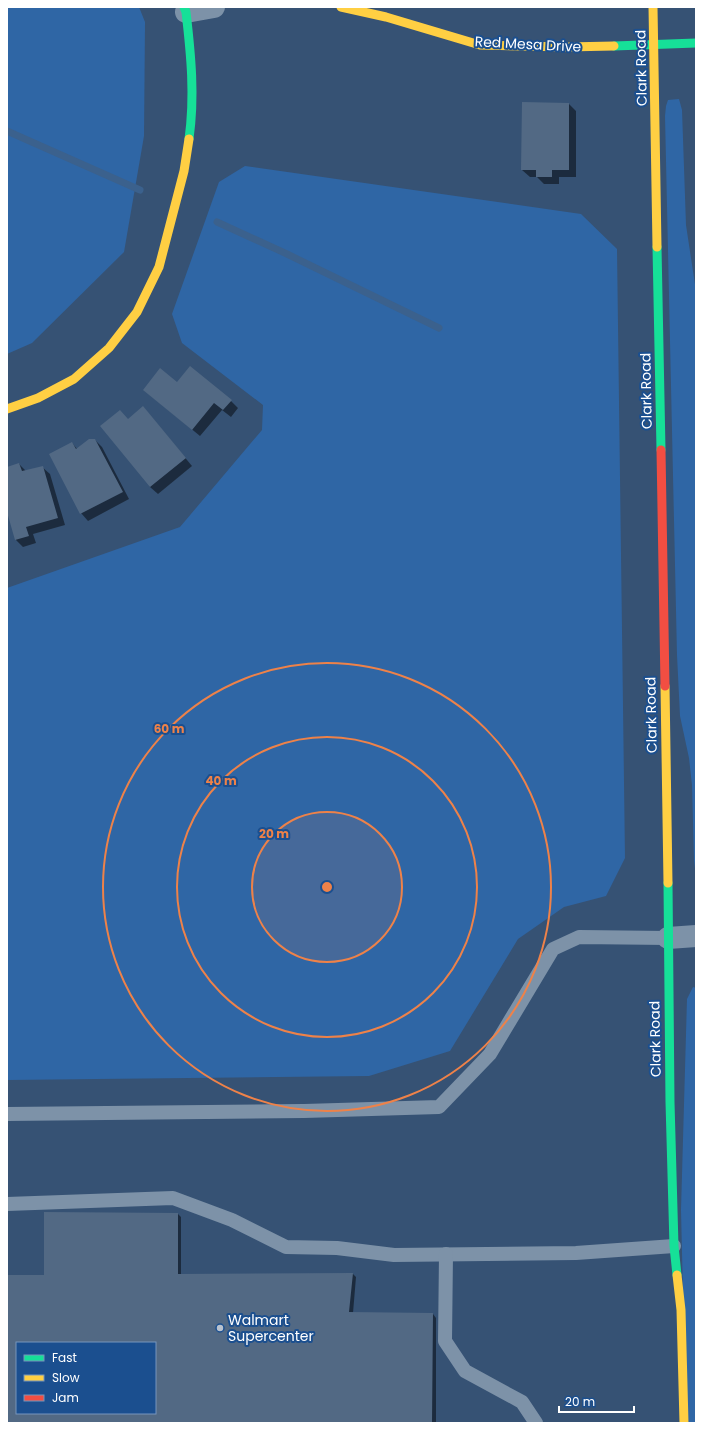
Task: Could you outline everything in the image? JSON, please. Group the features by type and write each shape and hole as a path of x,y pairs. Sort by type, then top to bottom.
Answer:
{"main road":[{"name":"Red Mesa Drive","path":"341,7 386,17 480,44 566,47 696,44"},
{"name":"Clark Road","path":"653,7 670,1102 674,1246 681,1310 684,1423"},
{"path":"7,409 38,398 74,378 109,348 137,312 159,267 184,172 191,122 192,64 185,9"}],"street":[{"path":"185,9 214,7"},
{"path":"668,938 696,936"}],"lane":[{"path":"7,1114 304,1111 438,1107 490,1054 553,949 579,937 668,938"},
{"path":"7,1204 173,1198 232,1220 286,1247 337,1248 394,1255 576,1253 674,1246"},
{"path":"446,1254 445,1342 465,1371 522,1402 536,1423"}],"shaded area":[{"path":"7,7 139,7 145,22 144,136 124,252 32,343 7,354"},
{"path":"679,99 682,110 686,225 696,291 696,878 694,860 692,785 689,758 680,716 677,655 665,116 668,100"},
{"path":"245,166 581,214 617,249 625,858 606,896 564,907 518,939 450,1051 369,1076 7,1080 7,588 180,527 262,430 263,405 182,343 172,314 219,182"},
{"path":"693,987 696,988 696,1423 686,1423 681,1210 687,999"}],"building":[{"path":"522,102 569,103 569,170 552,170 552,177 536,177 536,170 521,170"},
{"path":"190,366 232,400 223,410 214,403 192,430 143,390 160,368 177,382"},
{"path":"143,406 186,458 150,487 100,426 120,410 128,419"},
{"path":"89,439 95,439 123,492 80,514 49,454 72,442 76,449"},
{"path":"19,463 22,471 43,466 58,518 26,527 29,536 15,540 7,512 7,467"},
{"name":"Walmart Supercenter","path":"44,1212 178,1213 178,1274 353,1273 349,1312 433,1313 432,1423 7,1423 7,1275 44,1275"}],"waterway":[{"path":"7,131 140,190"},
{"path":"217,222 287,254 439,328"}],"traffic: fast":[{"path":"184,7 188,28 192,76 192,107 189,139"},
{"path":"614,46 696,43"},
{"path":"657,247 661,450"},
{"path":"668,883 670,1102 674,1246 677,1275"}],"traffic: slow":[{"path":"341,7 386,17 480,45 566,47 614,46"},
{"path":"653,7 657,247"},
{"path":"7,409 38,398 74,379 109,348 137,312 159,267 184,171 189,139"},
{"path":"665,686 668,883"},
{"path":"677,1275 681,1310 684,1423"}],"traffic: jam":[{"path":"661,450 665,686"}],"place":[{"name":"Walmart Supercenter","path":"220,1328"}]}
